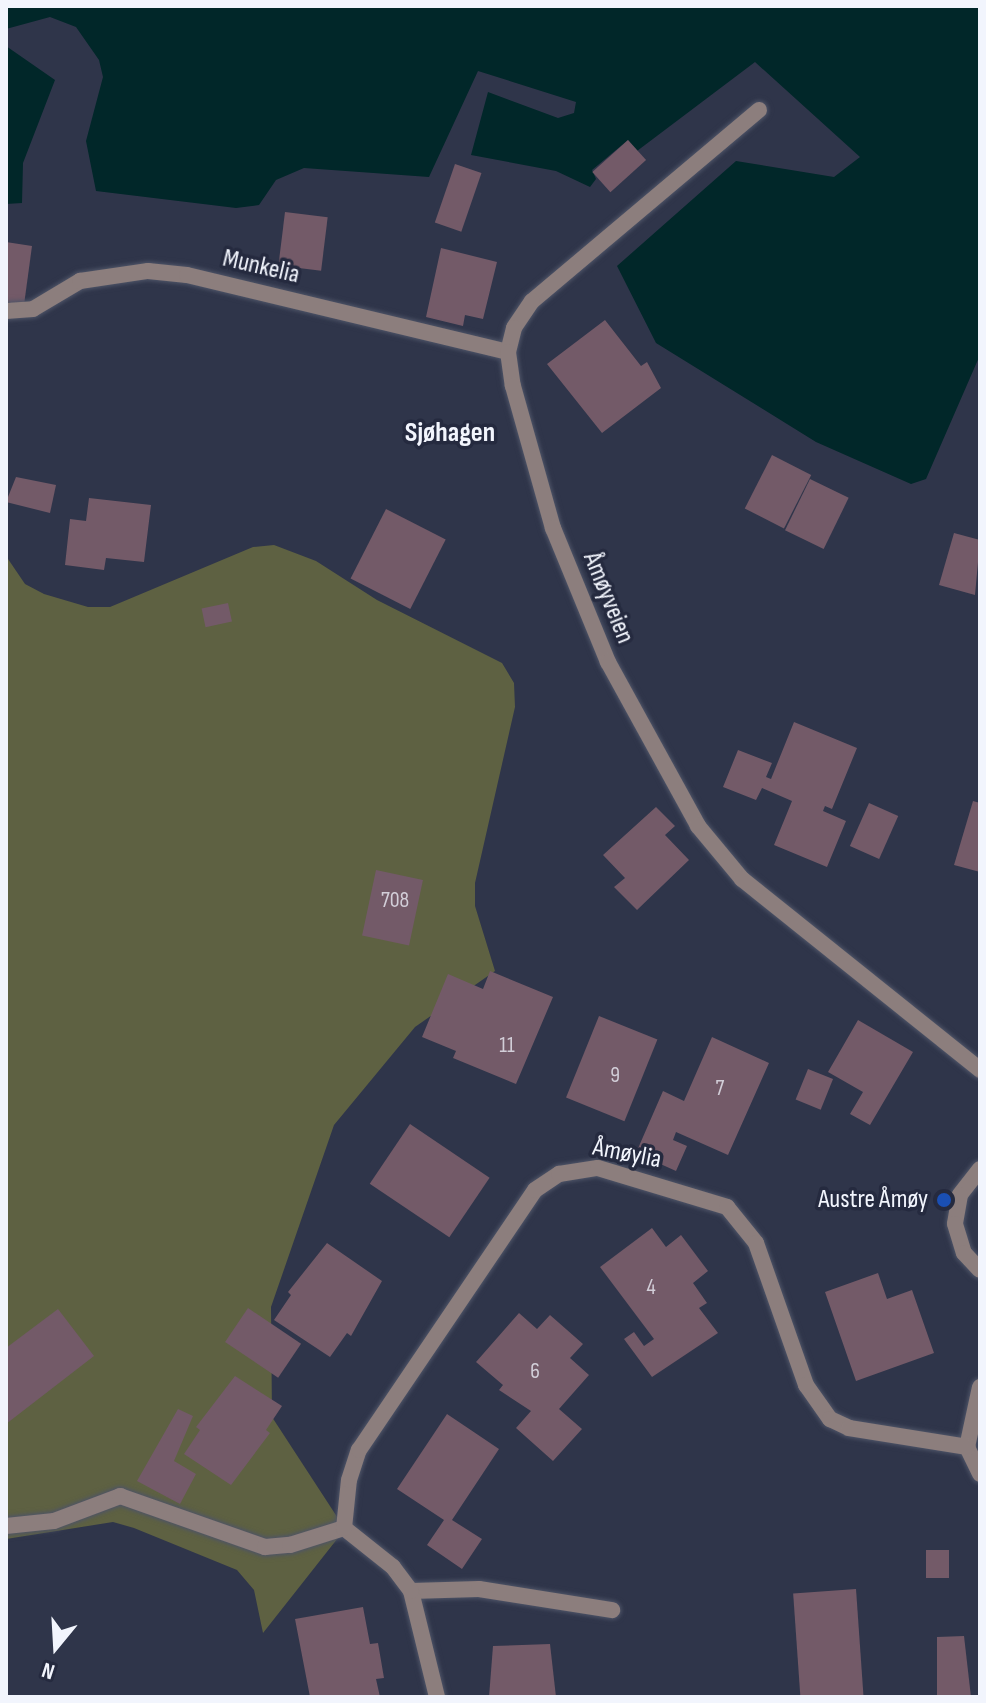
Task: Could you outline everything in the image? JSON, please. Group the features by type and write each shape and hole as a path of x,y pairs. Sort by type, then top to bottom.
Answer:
{"street":[{"path":"508,352 514,328 532,301 759,110"},
{"name":"Munkelia","path":"6,311 33,309 80,281 148,271 187,275 508,352"},
{"name":"Åmøyveien","path":"508,352 553,528 608,662 698,826 742,879 980,1070"},
{"name":"Åmøylia","path":"344,1528 359,1450 535,1190 559,1174 582,1167 692,1193 727,1207 747,1226 806,1385 830,1419 849,1428 967,1447"},
{"path":"980,1169 960,1195 955,1224 964,1253 980,1270"},
{"path":"980,1387 967,1447 980,1474"},
{"path":"6,1526 54,1521 120,1496 265,1547 344,1528 393,1567 411,1591 437,1697"},
{"path":"411,1591 479,1589 612,1610"}],"shaded area":[{"path":"6,6 980,6 980,355 926,479 911,484 816,442 656,343 617,266 736,161 834,177 860,157 755,62 637,151 628,140 592,170 596,179 590,187 556,171 471,155 488,92 558,118 574,113 576,102 478,71 429,177 304,168 276,180 259,205 236,208 96,191 86,141 103,77 99,60 76,27 50,17 6,29"},
{"path":"6,46 55,80 23,163 22,203 6,204"},
{"path":"274,545 316,561 377,600 502,663 514,683 515,707 475,883 475,906 495,971 415,1027 334,1125 271,1307 272,1417 345,1529 263,1633 254,1590 237,1570 134,1528 113,1522 6,1539 6,556 25,584 44,594 88,607 110,607 253,547"}],"building":[{"path":"628,140 646,160 610,192 592,172"},
{"path":"455,164 481,173 461,232 435,223"},
{"path":"285,212 328,217 321,271 278,266"},
{"path":"6,242 32,246 24,305 6,302"},
{"path":"441,248 497,262 483,319 465,315 463,326 426,317"},
{"path":"605,320 641,366 647,362 661,388 602,433 547,364"},
{"path":"772,455 811,475 784,528 745,508"},
{"path":"16,477 56,485 50,513 6,502"},
{"path":"810,479 849,498 824,549 785,530"},
{"path":"89,498 151,505 144,562 106,558 104,570 65,565 70,519 86,521"},
{"path":"386,509 446,539 410,609 351,578"},
{"path":"954,533 980,540 975,595 939,585"},
{"path":"228,603 232,622 206,627 202,609"},
{"path":"794,722 857,748 832,809 825,806 823,811 846,821 827,867 774,845 792,801 762,788 756,800 723,787 738,750 772,763 766,777 771,779"},
{"path":"973,801 980,803 980,872 954,865"},
{"path":"869,803 898,816 879,859 850,846"},
{"path":"656,807 675,826 665,835 689,860 637,910 614,887 625,878 603,855"},
{"path":"376,870 423,880 409,946 362,936"},
{"path":"490,971 553,997 516,1084 453,1058 456,1051 422,1037 448,974 483,989"},
{"path":"599,1016 657,1040 624,1121 566,1098"},
{"path":"858,1020 913,1052 870,1125 850,1114 863,1092 828,1072"},
{"path":"712,1037 769,1063 728,1155 676,1132 673,1140 687,1146 676,1171 636,1153 663,1091 684,1101"},
{"path":"808,1069 833,1079 821,1110 796,1100"},
{"path":"410,1124 490,1178 449,1237 370,1184"},
{"path":"652,1228 666,1247 681,1235 708,1271 693,1283 707,1303 699,1308 718,1333 652,1377 624,1339 634,1332 644,1346 654,1339 600,1267"},
{"path":"327,1243 382,1281 351,1336 347,1333 330,1357 274,1320 291,1295 288,1292"},
{"path":"878,1273 887,1299 912,1290 934,1353 856,1381 825,1292"},
{"path":"248,1308 301,1344 278,1378 225,1342"},
{"path":"58,1309 94,1356 6,1424 6,1348"},
{"path":"519,1313 537,1329 550,1315 583,1344 570,1358 589,1375 559,1409 582,1429 553,1461 516,1428 531,1411 499,1390 503,1385 476,1362"},
{"path":"235,1376 282,1406 266,1430 270,1433 231,1485 184,1454 200,1430 196,1427"},
{"path":"178,1409 193,1416 174,1461 196,1474 180,1504 137,1481"},
{"path":"447,1414 499,1449 452,1520 482,1539 462,1569 427,1545 444,1520 397,1489"},
{"path":"926,1550 949,1550 949,1578 926,1578"},
{"path":"856,1589 864,1697 800,1697 793,1593"},
{"path":"363,1607 370,1644 378,1643 384,1678 376,1679 380,1697 310,1697 295,1619"},
{"path":"964,1636 971,1697 937,1697 937,1637"},
{"path":"550,1644 556,1697 489,1697 493,1646"}],"place":[{"name":"Austre Åmøy","path":"944,1200"}],"district":[{"name":"Sjøhagen","path":"450,433"}]}
